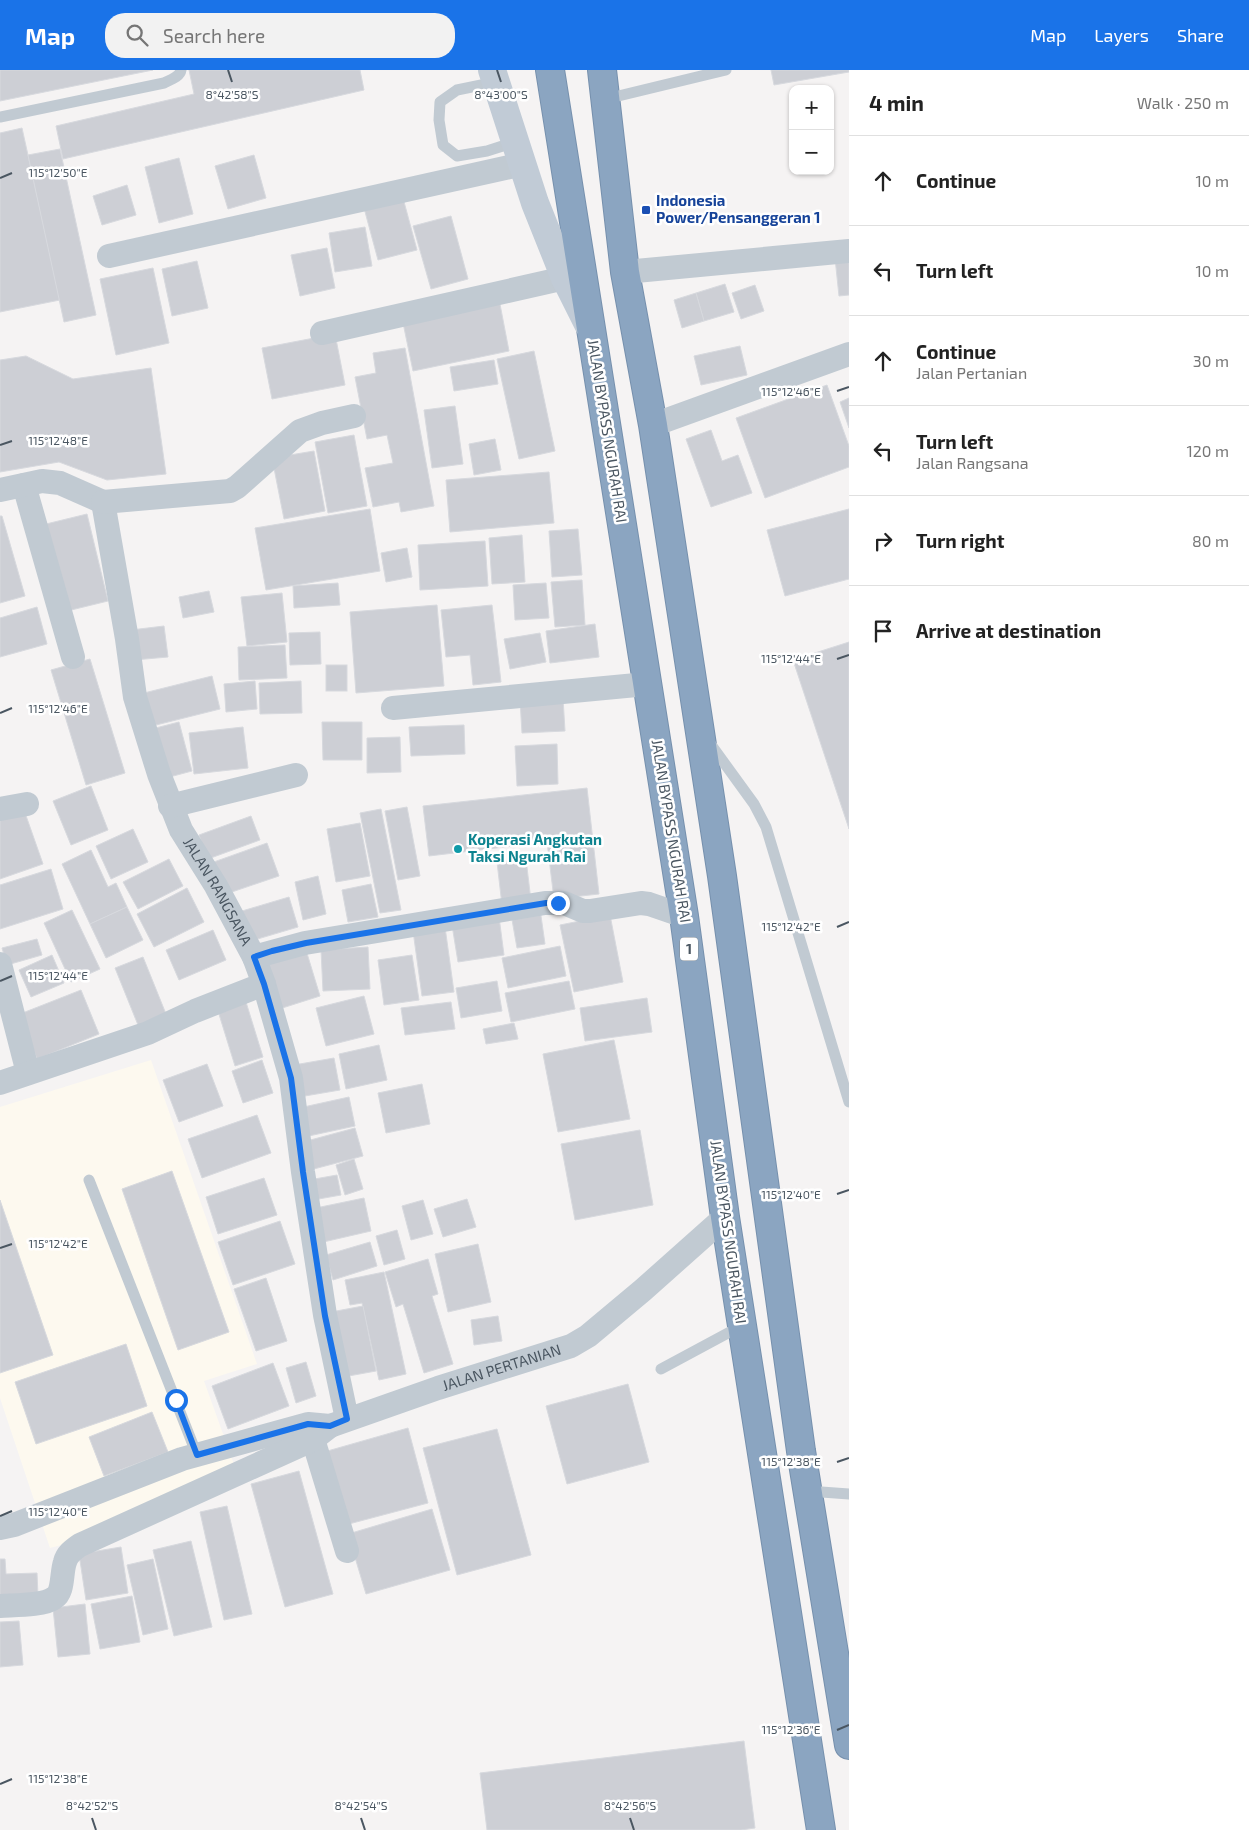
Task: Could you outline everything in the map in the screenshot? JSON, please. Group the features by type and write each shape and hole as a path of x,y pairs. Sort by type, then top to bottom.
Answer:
{"highway":[{"name":"JALAN BYPASS NGURAH RAI","path":"550,70 684,916 725,1217 821,1830"},
{"path":"602,70 625,272 653,425 700,731 762,1158 801,1451 849,1745"},
{"path":"718,1165 762,1158"}],"main road":[{"path":"494,76 535,203 565,278 590,327"}],"street":[{"path":"109,256 519,153"},
{"path":"625,272 849,251"},
{"path":"322,333 565,278"},
{"path":"653,425 849,354"},
{"path":"0,490 42,481 60,482 103,502 230,491 237,487 300,431 322,423 354,416"},
{"path":"24,485 73,657"},
{"name":"JALAN RANGSANA","path":"103,502 127,639 135,698 170,806 181,830 216,886 254,957 264,984 291,1078 320,1288 324,1427 347,1551"},
{"path":"393,708 647,684"},
{"path":"170,806 296,775"},
{"path":"0,809 27,804"},
{"path":"254,957 306,943 546,903 564,903 583,911 649,904 684,916"},
{"path":"0,964 28,1073"},
{"path":"0,1084 148,1033 195,1011 264,984"},
{"name":"JALAN PERTANIAN","path":"0,1528 14,1525 182,1459 238,1443 324,1427 512,1363 571,1346 588,1336 643,1290 725,1217"},
{"path":"0,1606 47,1602 55,1598 59,1592 65,1561 70,1552 80,1545 324,1427"}],"lane":[{"path":"0,117 164,83 181,73 181,70"},
{"path":"606,99 726,70"},
{"path":"494,76 457,90 440,102 439,120 443,145 457,156 487,151 519,153"},
{"path":"700,731 754,804 766,827 849,1102"},
{"path":"89,1180 197,1455"},
{"path":"661,1369 742,1326"},
{"path":"808,1491 849,1494"}],"shaded area":[{"path":"151,1060 257,1364 204,1381 240,1481 92,1537 50,1548 0,1398 0,1107"}],"building":[{"path":"0,70 153,70 0,101"},
{"path":"189,70 360,70 364,90 63,159 56,126 194,94"},
{"path":"771,70 849,70 849,72 774,85"},
{"path":"22,128 60,300 0,312 0,133"},
{"path":"60,149 96,315 64,322 28,155"},
{"path":"254,155 266,198 228,209 215,166"},
{"path":"179,158 193,214 159,223 145,167"},
{"path":"127,185 136,215 102,225 93,196"},
{"path":"403,198 417,250 378,260 364,208"},
{"path":"451,216 468,279 431,289 413,226"},
{"path":"365,227 372,266 335,272 329,233"},
{"path":"327,248 335,288 300,296 291,255"},
{"path":"849,257 849,295 839,296 835,258"},
{"path":"197,261 208,308 172,316 162,269"},
{"path":"153,268 169,343 116,355 100,279"},
{"path":"725,284 734,312 704,321 696,293"},
{"path":"755,285 764,311 741,319 732,293"},
{"path":"696,293 704,321 682,328 674,300"},
{"path":"499,299 509,351 413,371 402,318"},
{"path":"335,334 345,385 272,399 262,348"},
{"path":"740,346 747,375 701,385 694,356"},
{"path":"405,348 434,506 401,512 399,502 373,507 365,468 393,463 387,435 367,439 355,377 376,373 373,353"},
{"path":"534,351 555,451 519,459 497,359"},
{"path":"26,356 73,379 151,368 166,474 107,480 59,462 0,472 0,360"},
{"path":"494,360 498,384 454,391 450,367"},
{"path":"827,385 849,446 849,467 765,498 736,418"},
{"path":"849,398 849,428 840,402"},
{"path":"455,406 463,464 432,468 424,410"},
{"path":"711,430 722,461 738,455 752,493 711,507 686,439"},
{"path":"354,435 367,506 328,513 315,442"},
{"path":"495,439 501,470 474,475 469,444"},
{"path":"314,451 325,511 284,519 272,458"},
{"path":"549,472 554,523 450,532 446,480"},
{"path":"370,509 380,571 266,590 255,528"},
{"path":"849,509 849,579 785,596 767,530"},
{"path":"87,514 108,601 63,612 42,525"},
{"path":"0,516 2,516 25,596 0,603"},
{"path":"578,529 582,575 552,577 549,531"},
{"path":"522,535 525,582 492,584 489,538"},
{"path":"485,541 488,586 420,590 418,545"},
{"path":"407,548 412,577 386,582 381,553"},
{"path":"582,580 585,625 555,627 551,582"},
{"path":"338,583 340,605 294,608 293,586"},
{"path":"546,583 549,618 515,620 513,585"},
{"path":"209,591 214,612 183,618 179,597"},
{"path":"282,593 287,642 247,646 241,597"},
{"path":"437,605 444,686 356,693 350,612"},
{"path":"492,605 501,682 473,685 470,655 446,657 441,610"},
{"path":"37,607 47,644 0,657 0,618"},
{"path":"595,624 599,657 550,663 546,631"},
{"path":"164,626 168,657 134,660 131,630"},
{"path":"320,632 321,664 290,665 289,633"},
{"path":"540,633 546,662 510,669 504,639"},
{"path":"849,642 849,829 793,660"},
{"path":"285,645 287,678 239,680 238,647"},
{"path":"90,659 125,773 86,785 51,670"},
{"path":"326,665 347,665 347,691 326,691"},
{"path":"212,676 220,709 148,727 140,694"},
{"path":"255,681 257,709 226,712 224,684"},
{"path":"301,681 302,713 260,714 259,683"},
{"path":"563,698 565,731 522,733 520,700"},
{"path":"179,722 192,771 162,779 148,730"},
{"path":"322,722 362,722 362,760 323,760"},
{"path":"464,725 465,754 411,756 409,727"},
{"path":"243,727 248,768 194,774 189,733"},
{"path":"400,737 401,772 367,773 367,738"},
{"path":"557,744 558,784 517,786 515,746"},
{"path":"91,786 108,830 71,845 53,801"},
{"name":"Koperasi Angkutan Taksi Ngurah Rai","path":"587,788 599,894 554,899 547,842 429,856 423,806"},
{"path":"407,807 420,876 398,880 385,811"},
{"path":"381,809 401,910 380,913 360,813"},
{"path":"24,810 43,864 0,879 0,818"},
{"path":"251,816 260,840 208,859 199,835"},
{"path":"360,823 370,876 336,882 327,829"},
{"path":"133,829 148,862 111,879 96,846"},
{"path":"267,843 279,876 223,895 211,863"},
{"path":"91,850 108,887 116,883 127,907 90,924 62,864"},
{"path":"169,859 183,886 138,909 123,882"},
{"path":"526,859 531,901 502,905 497,862"},
{"path":"51,869 63,909 0,929 0,885"},
{"path":"318,876 326,914 303,920 295,882"},
{"path":"371,884 378,917 348,922 342,890"},
{"path":"187,888 204,922 154,947 137,914"},
{"path":"289,897 298,927 251,941 242,911"},
{"path":"127,907 143,940 106,958 90,924"},
{"path":"540,909 545,944 517,948 511,914"},
{"path":"72,910 100,969 71,982 44,923"},
{"path":"610,915 623,982 574,992 560,925"},
{"path":"499,917 504,955 458,962 452,925"},
{"path":"445,927 454,992 422,996 413,931"},
{"path":"213,930 226,960 179,980 166,950"},
{"path":"37,939 42,955 7,965 2,948"},
{"path":"560,946 566,976 508,988 502,958"},
{"path":"368,947 370,989 323,991 321,950"},
{"path":"306,950 320,996 276,1010 262,964"},
{"path":"52,955 64,983 31,997 19,970"},
{"path":"412,955 419,1000 384,1005 378,960"},
{"path":"143,957 166,1014 138,1025 115,968"},
{"path":"497,981 502,1011 461,1018 456,988"},
{"path":"569,981 575,1009 511,1022 505,993"},
{"path":"81,990 99,1034 37,1059 20,1014"},
{"path":"364,996 374,1034 326,1046 316,1008"},
{"path":"647,998 652,1032 585,1041 580,1008"},
{"path":"246,1002 263,1057 235,1066 218,1011"},
{"path":"451,1002 455,1029 405,1035 401,1008"},
{"path":"514,1023 518,1039 486,1044 483,1029"},
{"path":"614,1040 630,1119 558,1132 543,1054"},
{"path":"379,1045 387,1080 346,1089 339,1054"},
{"path":"334,1058 340,1090 299,1097 294,1065"},
{"path":"262,1060 273,1093 243,1103 232,1071"},
{"path":"207,1064 223,1106 179,1122 163,1080"},
{"path":"422,1084 430,1124 386,1133 378,1093"},
{"path":"349,1097 355,1126 304,1137 299,1108"},
{"path":"257,1115 271,1153 202,1178 188,1139"},
{"path":"355,1128 363,1156 310,1170 303,1142"},
{"path":"640,1130 653,1205 575,1220 561,1144"},
{"path":"354,1159 363,1189 345,1195 336,1165"},
{"path":"172,1171 229,1332 178,1350 122,1189"},
{"path":"337,1175 341,1195 313,1200 309,1180"},
{"path":"264,1178 277,1215 218,1234 206,1197"},
{"path":"364,1198 371,1231 319,1243 311,1209"},
{"path":"467,1199 476,1227 443,1237 434,1209"},
{"path":"0,1200 53,1355 0,1373"},
{"path":"423,1200 433,1234 411,1240 402,1206"},
{"path":"280,1221 295,1264 233,1285 218,1242"},
{"path":"397,1230 405,1259 384,1265 376,1236"},
{"path":"370,1242 377,1266 333,1280 326,1255"},
{"path":"478,1244 491,1302 448,1312 435,1254"},
{"path":"428,1259 438,1294 432,1296 453,1364 424,1373 403,1304 396,1307 385,1272"},
{"path":"384,1272 406,1374 379,1380 362,1303 350,1305 345,1280"},
{"path":"266,1278 287,1341 256,1351 234,1289"},
{"path":"363,1306 376,1371 343,1377 331,1312"},
{"path":"498,1316 502,1341 474,1345 471,1320"},
{"path":"126,1344 147,1406 36,1444 15,1382"},
{"path":"306,1362 316,1396 296,1403 286,1368"},
{"path":"273,1363 289,1406 228,1429 212,1386"},
{"path":"628,1384 649,1462 567,1484 546,1406"},
{"path":"152,1412 168,1452 104,1476 89,1437"},
{"path":"408,1428 428,1503 345,1525 324,1452"},
{"path":"497,1429 531,1555 457,1575 423,1448"},
{"path":"299,1471 333,1594 285,1607 251,1484"},
{"path":"227,1506 252,1614 224,1620 200,1512"},
{"path":"432,1509 450,1570 366,1594 348,1534"},
{"path":"191,1541 212,1627 174,1636 153,1550"},
{"path":"121,1547 128,1593 86,1600 79,1554"},
{"path":"0,1559 5,1559 6,1574 37,1573 38,1596 0,1598"},
{"path":"153,1559 168,1629 143,1635 127,1565"},
{"path":"132,1596 140,1642 100,1649 91,1604"},
{"path":"85,1604 90,1654 58,1657 53,1608"},
{"path":"19,1621 23,1665 0,1667 0,1622"},
{"path":"744,1741 755,1828 741,1830 487,1830 480,1773"}],"place":[{"name":"Indonesia Power/Pensanggeran 1","path":"646,210"},
{"name":"Koperasi Angkutan Taksi Ngurah Rai","path":"458,849"}],"route":[{"path":"176,1400 197,1455 308,1424 330,1426 347,1419 325,1316 291,1078 264,984 254,957 306,943 546,903 558,903"}]}
